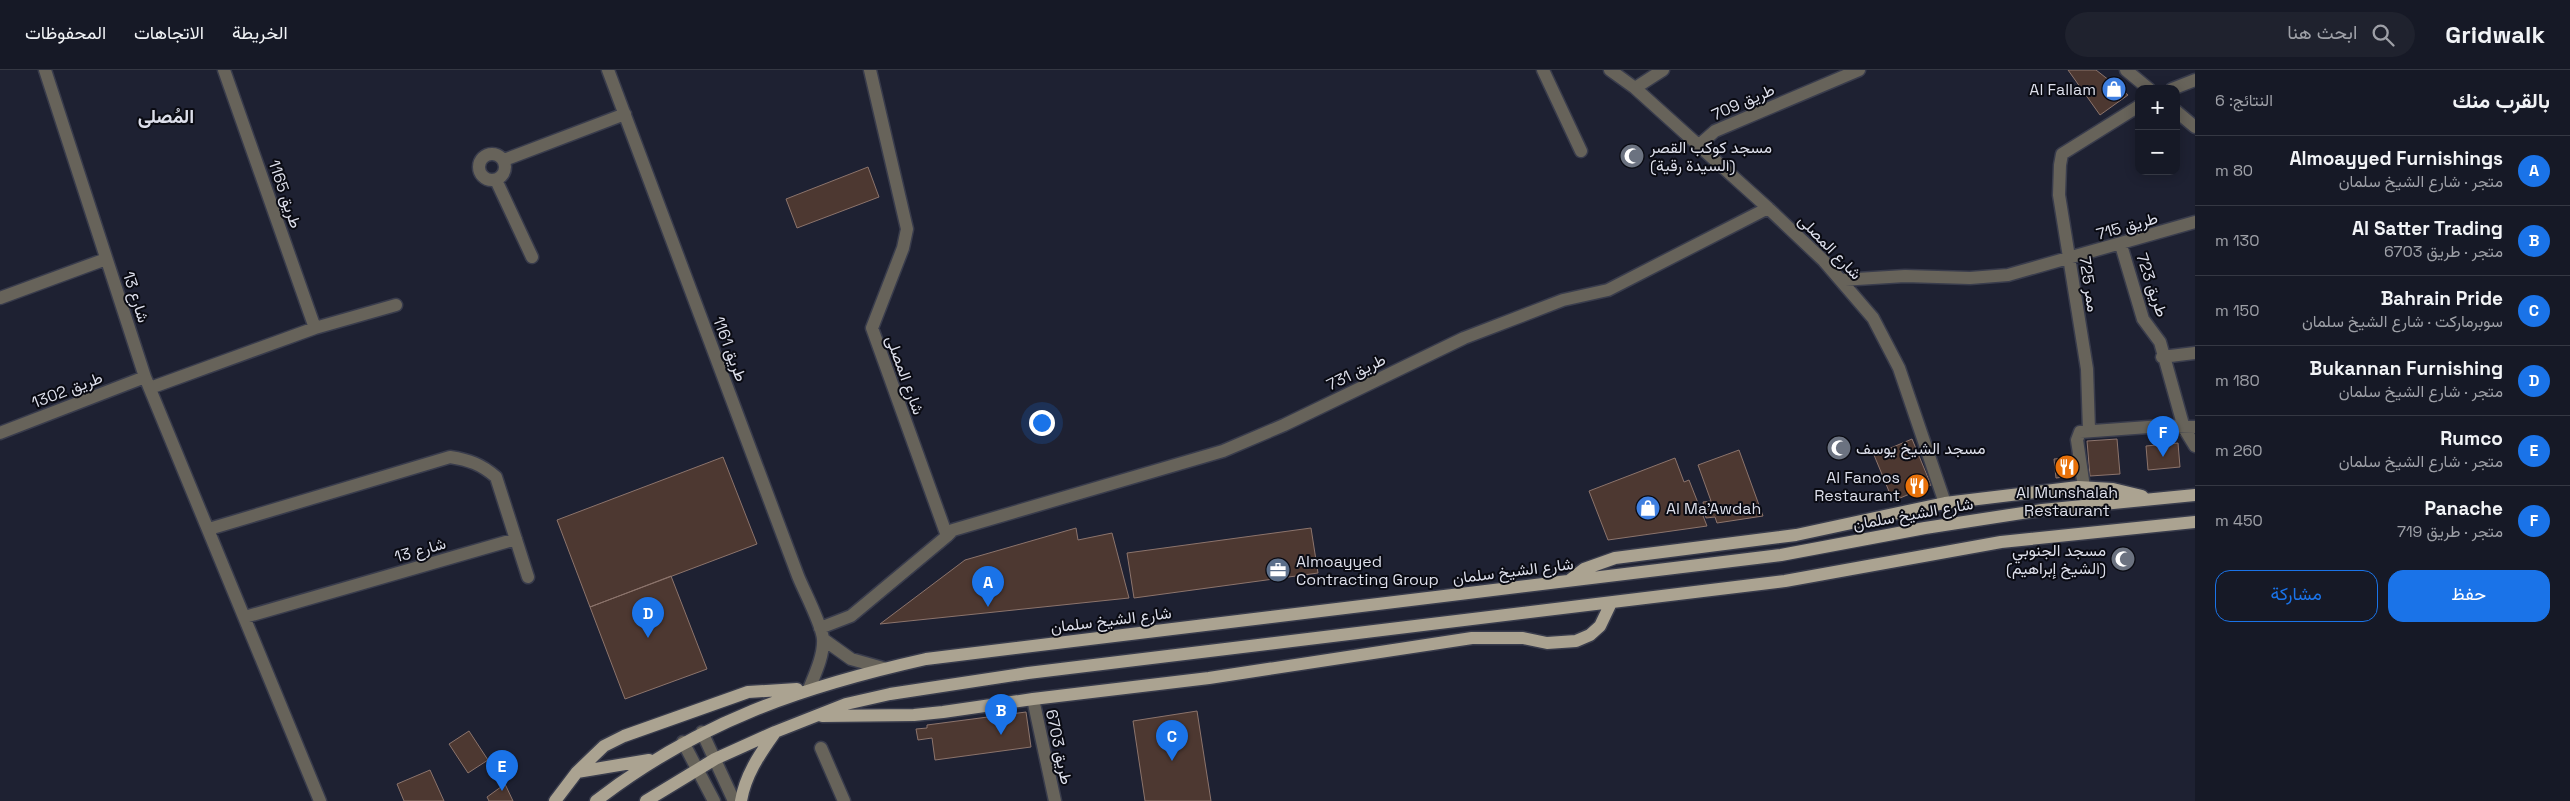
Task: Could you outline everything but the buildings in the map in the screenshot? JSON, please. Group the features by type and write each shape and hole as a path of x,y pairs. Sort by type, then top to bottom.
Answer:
{"main road":[{"path":"1569,580 1584,569 1616,558 1796,535 1945,503 2084,487 2113,489 2152,498"},
{"name":"شارع الشيخ سلمان","path":"596,801 654,759 702,732 809,689 883,668 926,659 1781,555 1992,517 2152,498 2195,495"},
{"path":"646,801 715,759 775,732 846,704 890,694 1028,673 1785,581 2001,542 2195,522"},
{"path":"814,716 914,715 1209,678 1472,638 1523,638 1547,643 1576,642 1590,635 1600,626 1611,603"},
{"path":"556,801 577,772 604,746 624,736 748,692 809,689"},
{"path":"741,801 746,782 758,756 775,732"},
{"path":"577,772 654,759"}],"street":[{"name":"شارع 13","path":"45,70 148,383 246,617 320,801"},
{"name":"طريق 1165","path":"224,70 315,328"},
{"name":"طريق 1161","path":"608,70 822,634"},
{"name":"شارع المصلى","path":"870,70 907,228 903,248 872,328 947,536"},
{"path":"1543,70 1581,151"},
{"path":"1635,88 1663,70"},
{"name":"طريق 709","path":"1698,146 1715,131 1859,70"},
{"path":"2126,70 2144,85"},
{"name":"شارع المصلى","path":"1617,72 1768,208 1841,280 1873,318 1899,368 1945,503"},
{"path":"2180,86 2195,80"},
{"name":"ممر 725","path":"2089,430 2087,369 2059,195 2060,164 2062,154 2135,108"},
{"path":"504,160 625,114"},
{"path":"2180,114 2195,127"},
{"path":"489,155 497,155 504,160 506,168 503,176 496,180 487,180 481,175 479,167 482,159 489,155"},
{"path":"496,180 532,257"},
{"name":"طريق 731","path":"947,536 953,530 1223,451 1284,425 1464,338 1564,300 1608,290 1768,208"},
{"name":"طريق 715","path":"1841,280 1905,276 1970,278 2008,275 2194,226"},
{"name":"طريق 723","path":"2121,244 2143,319 2157,337 2162,357 2195,446"},
{"path":"0,298 106,259"},
{"name":"طريق 1302","path":"0,433 315,328 396,305"},
{"path":"2162,357 2195,353"},
{"path":"2084,487 2077,437 2080,432 2162,426 2189,428"},
{"path":"209,529 450,457 468,459 483,466 496,477 528,577"},
{"path":"809,689 822,634 851,616 947,536"},
{"name":"شارع 13","path":"246,617 516,539"},
{"path":"822,634 851,659 883,668"},
{"name":"طريق 6703","path":"1032,699 1055,801"},
{"path":"702,732 734,801"},
{"path":"683,742 696,770 714,801"},
{"path":"821,748 844,801"}],"place":[{"name":"Al Fallam","path":"2114,89"},
{"name":"مسجد كوكب القصر (السيدة رقية)","path":"1632,156"},
{"name":"مسجد الشيخ يوسف","path":"1839,448"},
{"name":"Panache","path":"2163,457"},
{"name":"Al Munshalah Restaurant","path":"2067,467"},
{"name":"Al Fanoos Restaurant","path":"1917,486"},
{"name":"Al Ma'Awdah","path":"1648,508"},
{"name":"مسجد الجنوبي (الشيخ إبراهيم)","path":"2123,559"},
{"name":"Almoayyed Contracting Group","path":"1278,570"},
{"name":"Almoayyed Furnishings","path":"988,607"},
{"name":"Bukannan Furnishing","path":"648,638"},
{"name":"Al Satter Trading","path":"1001,735"},
{"name":"Bahrain Pride","path":"1172,761"},
{"name":"Rumco","path":"502,791"}],"district":[{"name":"المُصلى","path":"166,116"}]}
